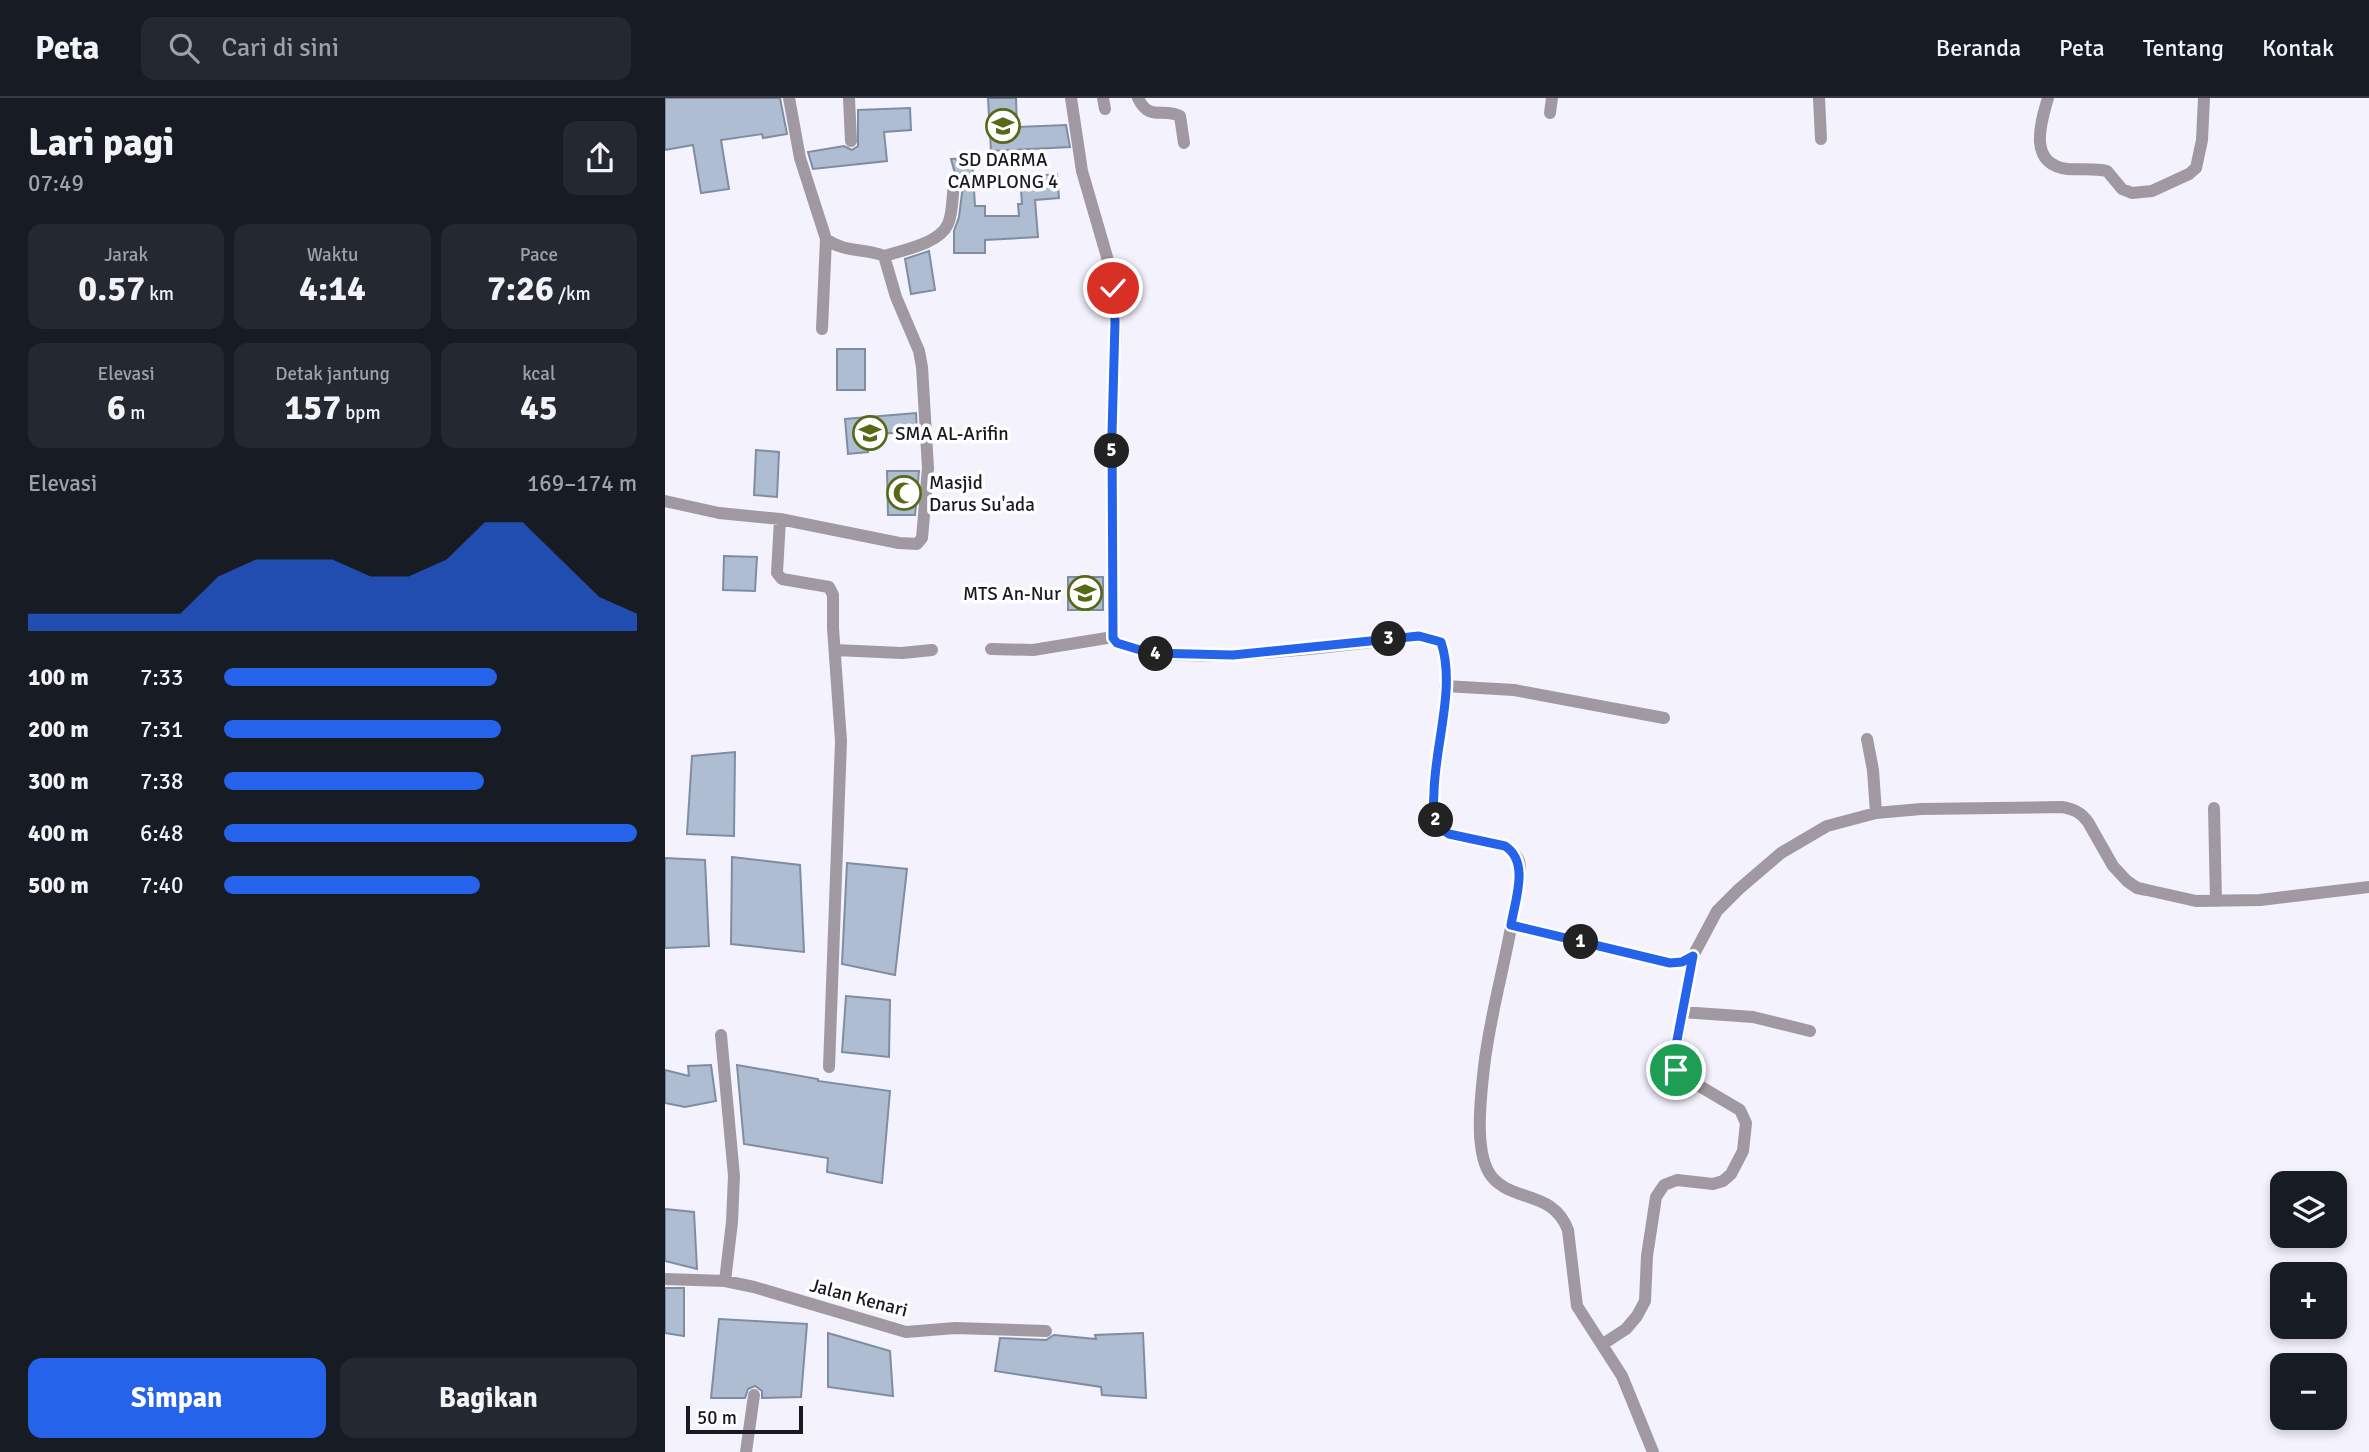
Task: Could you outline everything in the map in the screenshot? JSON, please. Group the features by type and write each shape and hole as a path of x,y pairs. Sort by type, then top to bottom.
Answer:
{"street":[{"path":"789,98 800,158 826,239 822,329"},
{"path":"849,98 851,141"},
{"path":"1071,98 1081,171 1107,257 1115,311 1113,638 1126,648 1150,653 1233,655 1419,636 1441,642 1446,659 1434,782 1435,819 1441,829 1449,834 1505,846 1512,850 1520,866 1484,1066 1480,1134 1485,1162 1491,1176 1501,1185 1548,1203 1565,1222 1577,1306 1622,1376 1653,1452"},
{"path":"1138,98 1143,108 1148,111 1180,116 1184,143"},
{"path":"1550,113 1552,98"},
{"path":"1819,98 1821,139"},
{"path":"2048,98 2040,131 2040,145 2044,157 2052,165 2067,169 2107,171 2122,190 2145,193 2189,174 2196,168 2202,140 2204,98"},
{"path":"826,239 841,248 874,252 884,256 923,243 938,236 946,228 950,220 954,185"},
{"path":"665,501 719,513 780,519 911,545 919,543 922,538 928,468 922,367 919,351 896,297 884,256"},
{"path":"780,519 776,573 782,579 826,586 832,590 841,741 829,1067"},
{"path":"991,649 1033,650 1113,638"},
{"path":"835,650 902,653 932,650"},
{"path":"1445,686 1514,690 1664,718"},
{"path":"1867,739 1873,770 1876,813"},
{"path":"1603,1344 1626,1329 1645,1301 1647,1256 1656,1197 1664,1185 1677,1180 1713,1184 1723,1181 1731,1174 1743,1152 1746,1123 1740,1110 1676,1070 1674,1056 1693,956 1717,911 1739,888 1781,853 1827,826 1876,813 1921,808 2062,807 2083,815 2113,866 2126,881 2137,888 2196,901 2216,901 2260,900 2369,887"},
{"path":"2214,808 2216,901"},
{"path":"1511,925 1670,963 1682,962 1693,956"},
{"path":"1682,1012 1753,1017 1810,1031"},
{"path":"721,1035 734,1176 725,1281"},
{"name":"Jalan Kenari","path":"665,1279 725,1281 754,1287 897,1331 955,1328 1046,1331"},
{"path":"746,1452 754,1395"}],"building":[{"path":"665,98 780,98 787,134 763,138 762,134 721,140 729,189 701,193 693,145 665,150"},
{"name":"SD DARMA CAMPLONG 4","path":"988,98 1016,98 1017,127 1066,125 1070,147 991,151"},
{"path":"910,108 911,130 884,132 887,161 813,169 808,152 844,146 852,150 858,146 858,110"},
{"path":"972,158 975,206 985,206 985,216 1019,216 1018,204 1022,204 1020,177 1057,174 1059,198 1035,200 1038,237 985,240 985,253 954,253 954,231 959,217 963,185 956,177 951,159"},
{"path":"929,251 935,290 911,294 905,259"},
{"path":"837,349 865,349 865,390 837,390"},
{"name":"SMA AL-Arifin","path":"916,413 917,431 866,435 868,452 848,454 845,419"},
{"path":"756,450 779,452 777,497 754,495"},
{"name":"Masjid Darus Su'ada","path":"887,471 919,471 915,515 888,515"},
{"path":"724,556 757,557 755,591 723,590"},
{"name":"MTS An-Nur","path":"1068,577 1103,577 1103,610 1068,610"},
{"path":"735,752 734,836 687,834 692,756"},
{"path":"732,857 800,865 804,952 731,944"},
{"path":"665,858 705,860 709,946 665,948"},
{"path":"847,863 907,869 895,975 842,964"},
{"path":"846,996 890,1000 889,1057 842,1052"},
{"path":"711,1065 716,1101 685,1107 665,1103 665,1070 689,1076 688,1066"},
{"path":"737,1065 818,1081 890,1091 882,1183 827,1172 828,1158 744,1144"},
{"path":"665,1209 694,1212 697,1269 665,1261"},
{"path":"665,1288 684,1288 684,1336 665,1333"},
{"path":"719,1319 807,1324 801,1397 762,1398 762,1391 755,1386 748,1389 745,1398 711,1398"},
{"path":"828,1333 890,1351 893,1396 828,1387"},
{"path":"1143,1333 1146,1398 1102,1395 1101,1387 995,1371 1000,1338 1046,1340 1054,1335 1096,1339 1095,1335"}],"place":[{"name":"SD DARMA CAMPLONG 4","path":"1003,126"},
{"name":"SMA AL-Arifin","path":"870,433"},
{"name":"Masjid Darus Su'ada","path":"904,493"},
{"name":"MTS An-Nur","path":"1085,593"}],"route":[{"path":"1113,288 1113,638 1126,648 1150,653 1233,655 1419,636 1441,642 1446,659 1446,680 1434,782 1435,819 1441,829 1449,834 1505,846 1512,850 1520,866 1511,925 1670,963 1682,962 1693,956 1674,1056 1676,1070"}]}
